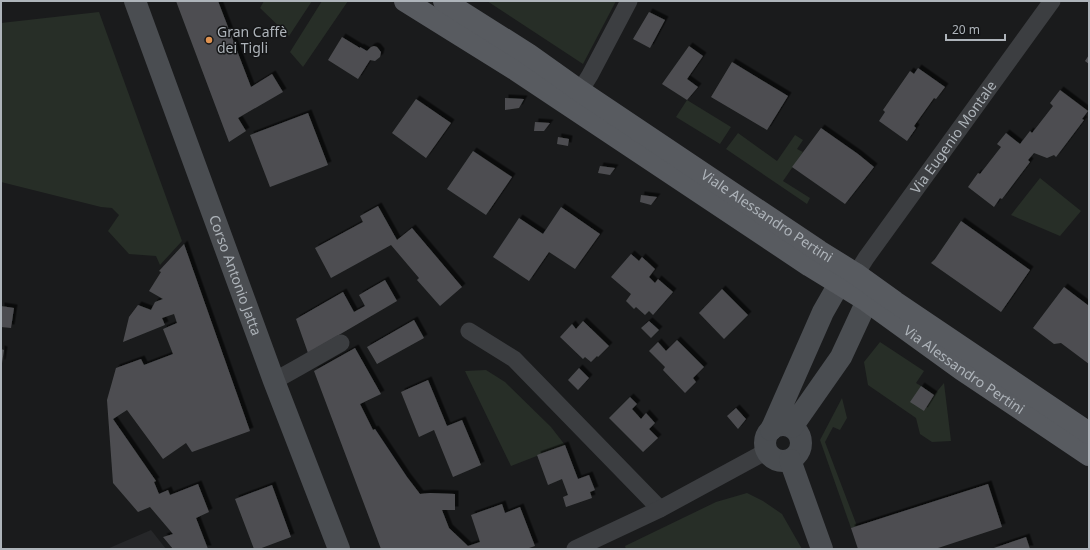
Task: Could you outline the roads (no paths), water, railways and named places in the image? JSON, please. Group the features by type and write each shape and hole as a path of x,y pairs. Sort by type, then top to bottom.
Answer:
{"main road":[{"name":"Corso Antonio Jatta","path":"134,1 274,381 339,549"},
{"name":"Viale Alessandro Pertini","path":"405,1 847,279 895,302 1089,433"},
{"name":"Viale Alessandro Pertini","path":"444,1 528,54 580,91 819,251 847,279"},
{"path":"769,440 781,425 792,428 797,431 802,441 799,453 790,460 779,461 770,455 769,440 823,312 847,279 867,302 841,357 792,428"},
{"name":"Via Alessandro Pertini","path":"867,302 1089,455"},
{"path":"790,460 822,549"}],"street":[{"path":"580,91 629,1"},
{"name":"Via Eugenio Montale","path":"847,279 866,258 1052,1"},
{"path":"469,331 514,359 660,509"},
{"path":"274,381 340,343"},
{"path":"575,549 660,509 769,440"}],"place":[{"name":"Gran Caffè dei Tigli","path":"209,40"}]}
